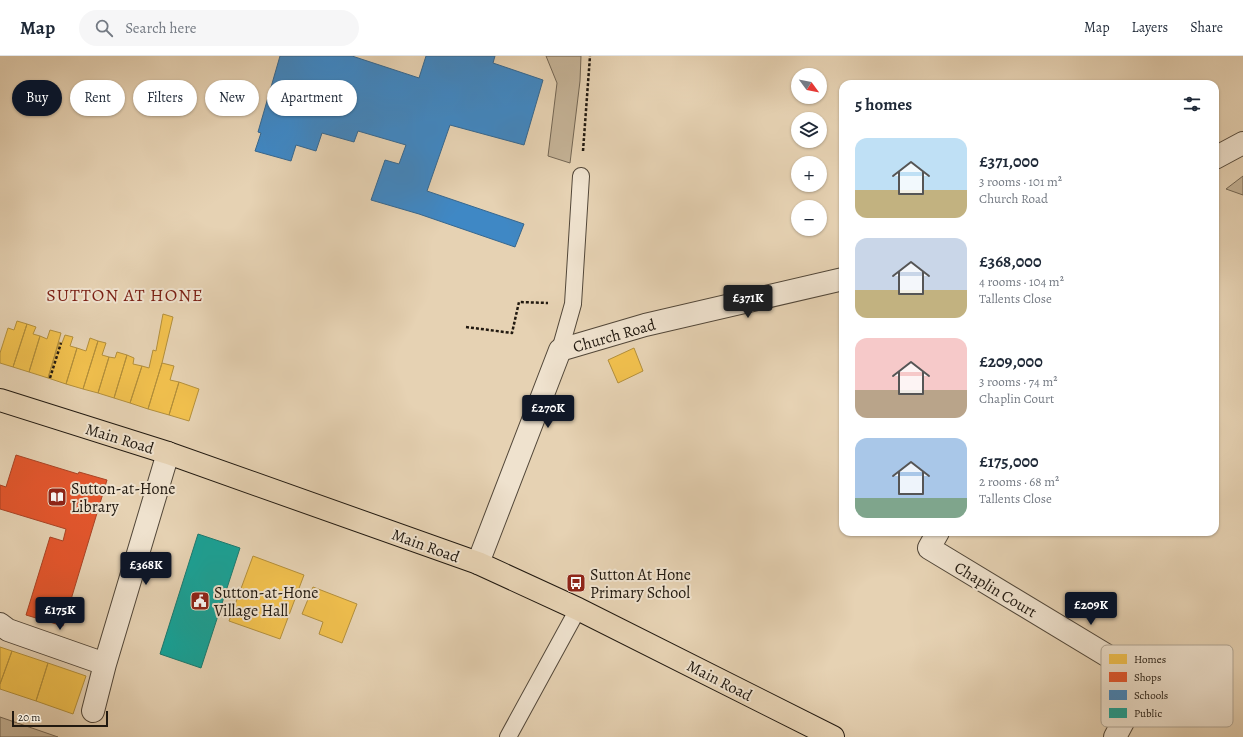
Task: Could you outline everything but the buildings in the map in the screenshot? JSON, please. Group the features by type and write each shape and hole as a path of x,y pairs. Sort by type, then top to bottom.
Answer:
{"main road":[{"name":"Main Road","path":"0,400 168,453 478,563 578,609 832,737"}],"street":[{"path":"1219,156 1243,143"},
{"name":"Church Road","path":"478,563 560,350 646,325 839,281"},
{"path":"93,711 168,453"},
{"name":"Chaplin Court","path":"936,536 930,548 1101,652"},
{"path":"0,624 8,630 106,664"},
{"name":"Chaplin Court","path":"1116,737 1121,727"}],"lane":[{"path":"560,350 573,304 581,176"},
{"path":"508,737 578,609"}],"path":[{"path":"581,176 590,56"},
{"path":"466,327 512,333 519,302 573,304"},
{"path":"50,378 61,343"}],"shaded area":[{"path":"546,56 581,56 580,81 570,163 548,156 557,83"},
{"path":"1243,176 1243,195 1226,189"},
{"path":"0,717 58,737 0,737"}],"place":[{"name":"Sutton-at-Hone Library","path":"57,497"},
{"name":"Sutton At Hone Primary School","path":"576,583"},
{"name":"Sutton-at-Hone Village Hall","path":"200,601"}],"district":[{"name":"SUTTON AT HONE","path":"125,295"}]}
